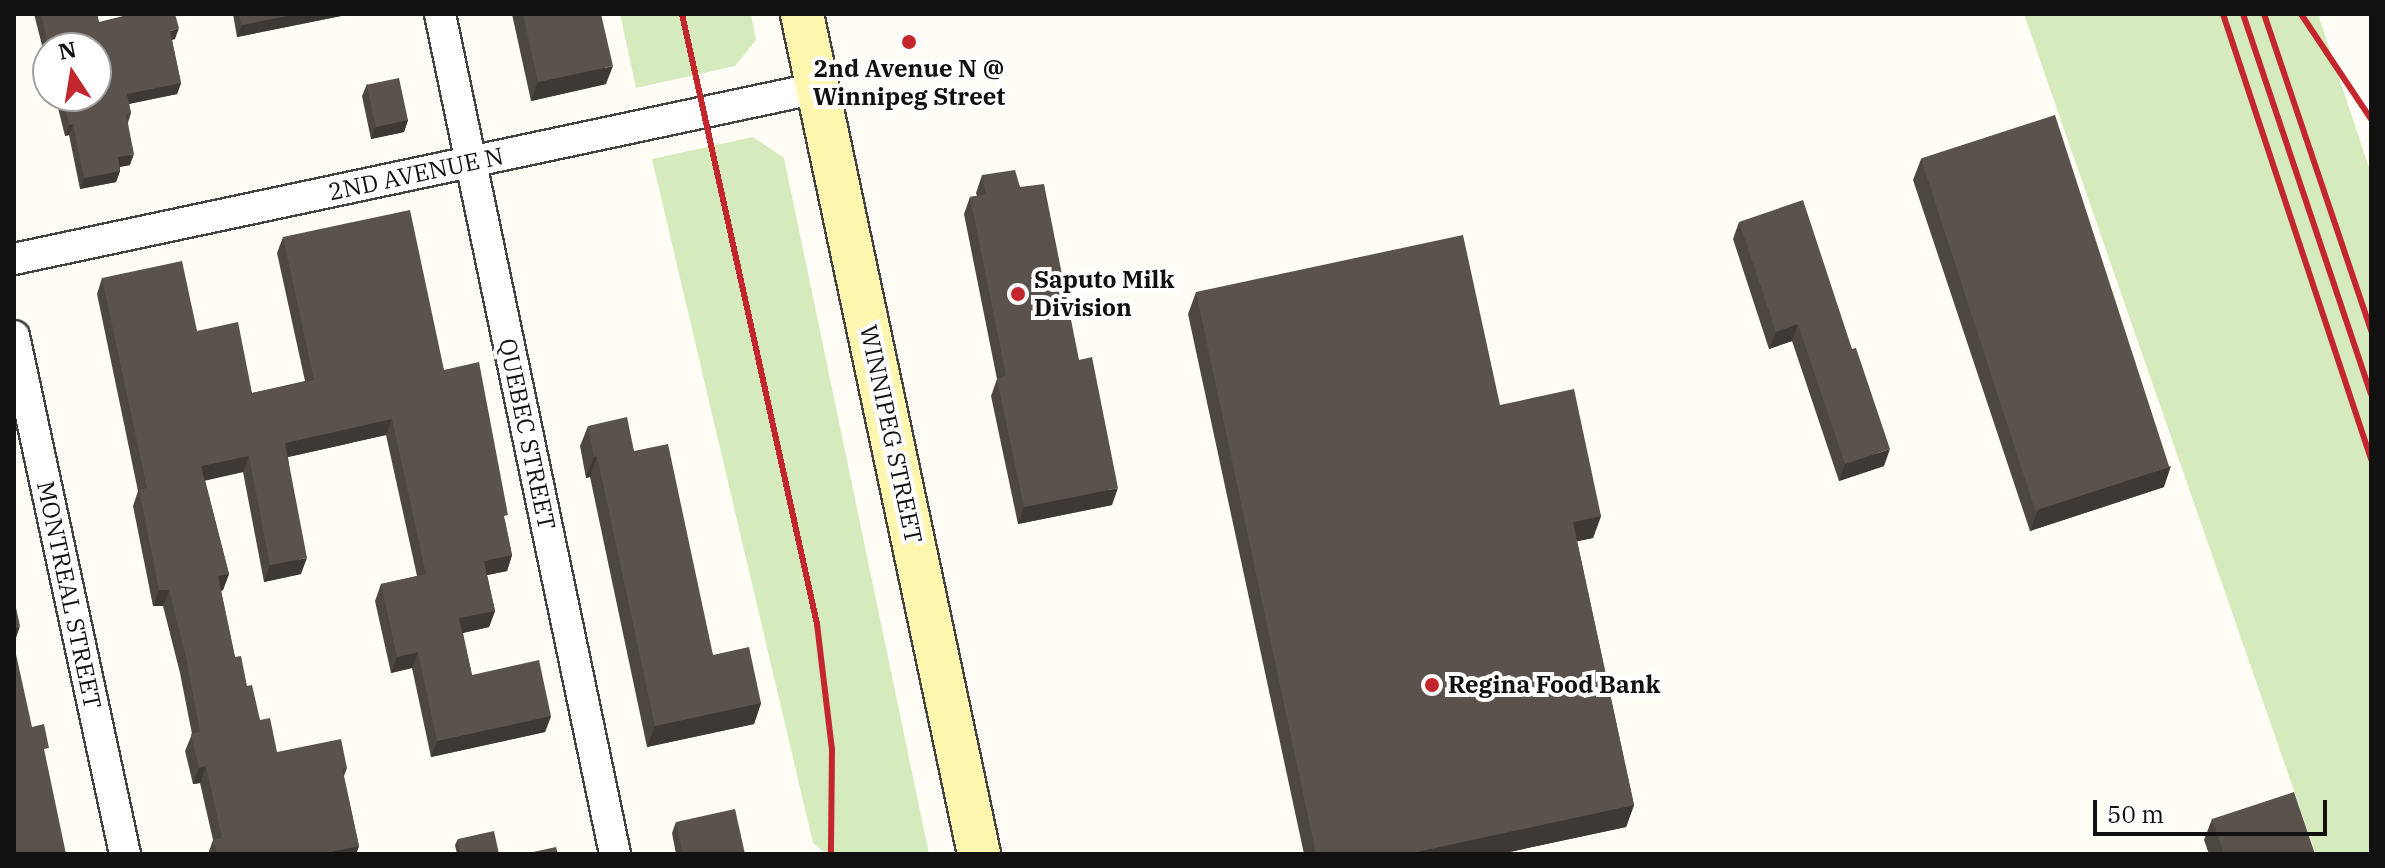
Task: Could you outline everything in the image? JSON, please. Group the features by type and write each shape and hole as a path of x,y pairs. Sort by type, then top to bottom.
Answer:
{"main road":[{"name":"WINNIPEG STREET","path":"802,14 979,854"}],"street":[{"name":"QUEBEC STREET","path":"440,14 615,854"},
{"name":"2ND AVENUE N","path":"14,259 818,88"},
{"name":"MONTREAL STREET","path":"14,336 125,854"}],"green space":[{"path":"620,14 751,14 756,40 735,66 636,88"},
{"path":"2024,14 2318,14 2371,174 2371,854 2316,854"},
{"path":"753,137 784,158 929,854 826,854 813,843 652,159"}],"building":[{"path":"41,14 97,14 99,22 131,14 175,14 179,28 170,31 181,83 127,94 131,113 126,114 134,154 118,157 120,171 84,178 73,124 69,125 66,112 112,112 112,32 45,32"},
{"path":"239,14 297,14 242,25"},
{"path":"523,14 601,14 613,66 538,82"},
{"path":"399,78 408,120 376,127 367,85"},
{"path":"2055,115 2169,467 2035,510 1921,159"},
{"name":"Saputo Milk Division","path":"1015,170 1020,187 1044,184 1079,360 1092,357 1118,488 1024,507 997,379 1006,375 970,197 986,194 982,175"},
{"path":"1803,200 1852,349 1856,348 1890,449 1845,464 1798,324 1776,332 1739,222"},
{"path":"410,210 444,370 479,362 508,515 504,516 512,555 484,561 495,611 459,618 472,675 539,660 551,716 437,741 418,652 397,657 381,584 426,574 392,419 285,443 307,558 270,565 249,456 201,466 229,574 218,576 235,657 241,656 247,686 252,685 260,720 270,718 277,752 341,739 347,768 342,769 359,846 321,854 217,854 213,840 222,838 206,766 199,768 191,734 200,732 186,657 169,590 159,590 139,490 147,488 102,278 182,261 197,331 238,322 252,393 314,380 283,237"},
{"name":"Regina Food Bank","path":"1463,235 1500,405 1574,389 1601,516 1573,522 1634,805 1407,854 1316,854 1196,292"},
{"path":"627,417 634,451 668,444 713,655 749,647 761,703 655,726 588,426"},
{"path":"14,599 20,626 14,628"},
{"path":"14,645 32,727 44,724 49,748 44,749 66,854 14,854"},
{"path":"2294,792 2315,854 2224,854 2212,819"},
{"path":"735,809 745,854 683,854 676,822"},
{"path":"494,831 499,854 461,854 458,839"},
{"path":"556,847 558,854 524,854"}],"railway":[{"path":"682,14 817,624 832,750 831,854"},
{"path":"2223,14 2371,459"},
{"path":"2243,14 2371,394"},
{"path":"2264,14 2371,331"},
{"path":"2301,14 2371,119"}],"place":[{"name":"2nd Avenue N @ Winnipeg Street","path":"909,42"},
{"name":"Saputo Milk Division","path":"1018,294"},
{"name":"Regina Food Bank","path":"1432,685"}]}
